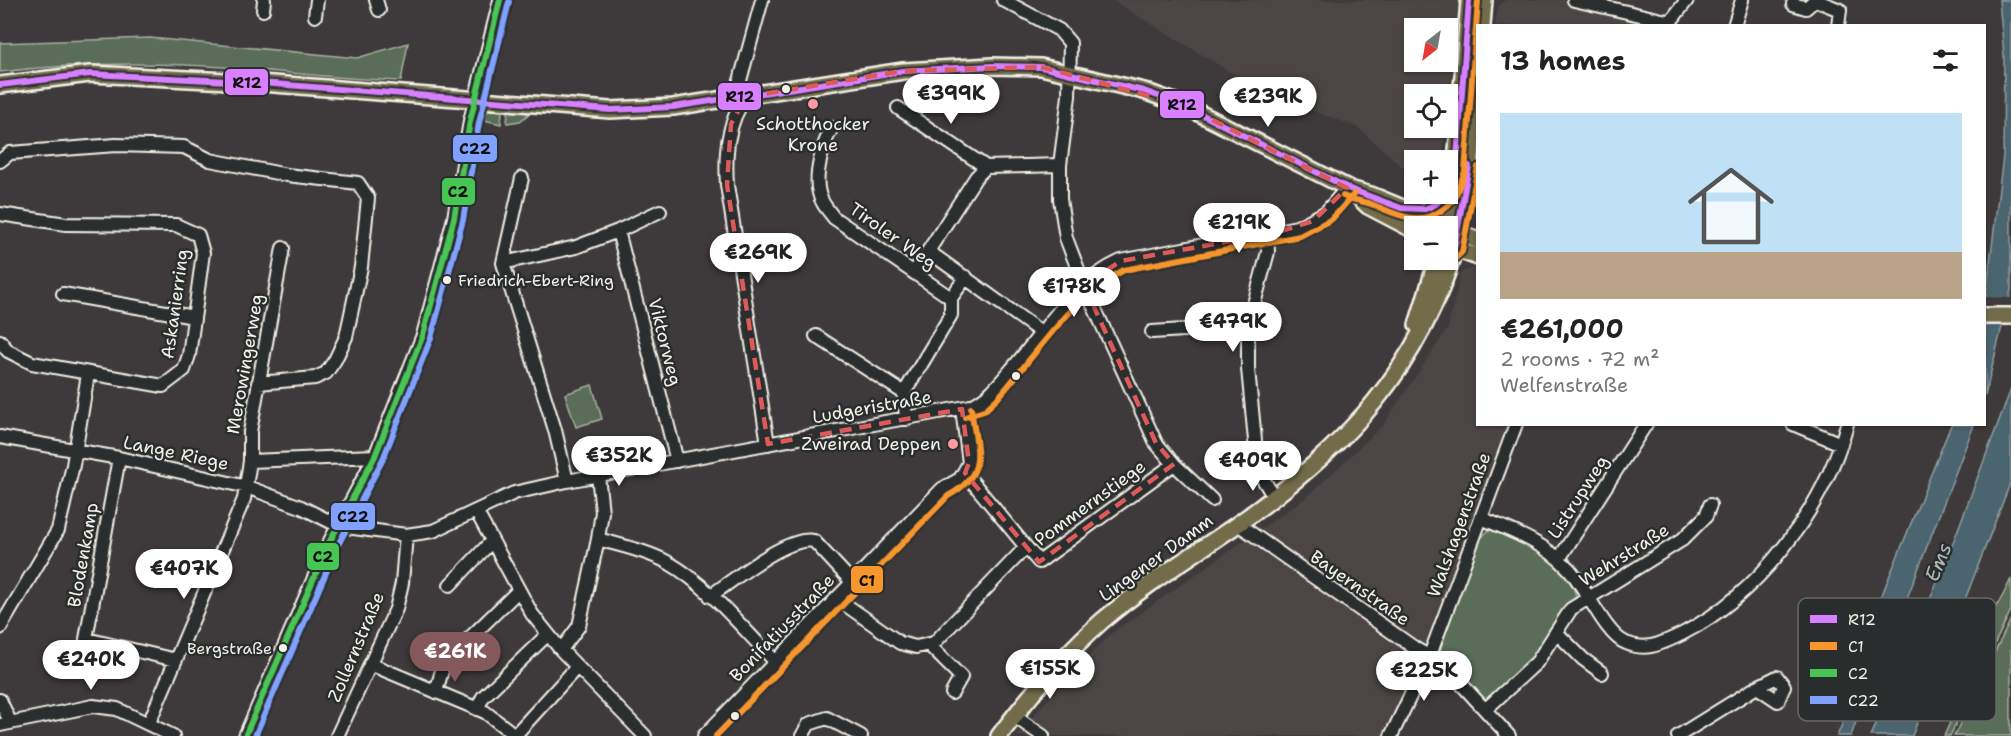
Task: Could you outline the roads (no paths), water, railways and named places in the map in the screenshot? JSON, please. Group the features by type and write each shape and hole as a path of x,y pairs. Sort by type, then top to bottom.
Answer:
{"main road":[{"path":"1458,150 1469,0"},
{"path":"1482,24 1484,0"},
{"path":"0,85 90,74 248,82 610,110 713,102 903,71 1041,67 1144,91 1183,105 1348,188 1421,216"},
{"path":"1453,216 1475,138 1476,114"},
{"path":"1348,188 1368,206 1404,225"},
{"path":"1411,212 1428,210 1434,204"},
{"path":"1458,232 1476,240"},
{"path":"1458,250 1476,256"},
{"name":"Lingener Damm","path":"1396,373 1415,331 1434,270"},
{"name":"Lingener Damm","path":"999,736 1059,662 1101,622 1274,497 1329,453 1364,417 1418,341 1432,311 1444,270"},
{"path":"1986,306 2011,306"},
{"path":"1986,316 2011,316"}],"street":[{"path":"315,16 316,0"},
{"path":"245,736 339,526 375,456 410,373 440,278 476,101 500,0"},
{"path":"730,99 742,77 762,0"},
{"path":"1003,0 1064,35 1071,49 1060,165 1060,199 1066,238 1083,285 1156,443 1174,465 1212,500"},
{"path":"1574,0 1670,24 1687,0"},
{"path":"1735,24 1742,0"},
{"path":"1793,4 1806,8 1815,0 1840,9 1838,24"},
{"path":"742,77 752,96 731,124 726,161 727,185 768,444"},
{"path":"713,102 724,109 731,124"},
{"path":"898,108 986,167 1060,165"},
{"name":"Tiroler Weg","path":"832,128 822,143 818,192 823,203 834,218 951,298"},
{"path":"0,160 10,153 116,145 184,147 210,160 287,175 358,183 368,198 361,267 346,337 326,373 315,378 258,383"},
{"path":"914,273 976,177 986,167"},
{"path":"522,178 503,263 556,433 567,481"},
{"name":"Ludgeristraße","path":"339,526 406,535 433,531 514,493 598,475 962,409 979,402 991,392 1083,285 1098,273 1121,261 1207,243 1267,234 1313,221 1336,202 1348,188"},
{"path":"503,263 576,247 618,231 660,211"},
{"name":"Askanierring","path":"0,214 66,224 176,225 198,235 202,253 189,355 184,370 163,386 32,363 8,351 0,341"},
{"name":"Viktorweg","path":"618,231 677,461"},
{"path":"1267,234 1268,252 1248,326 1248,369 1258,471 1274,497"},
{"name":"Merowingerweg","path":"149,723 247,487 250,462 249,439 283,248"},
{"name":"Tiroler Weg","path":"928,251 1042,333"},
{"path":"906,419 904,393 951,315 951,298 966,278"},
{"path":"63,294 194,317"},
{"path":"1152,332 1248,326"},
{"path":"816,336 904,393"},
{"path":"0,628 58,530 76,450 88,374"},
{"path":"962,409 969,463 965,473 1026,547"},
{"name":"Walshagenstraße","path":"1391,736 1430,655 1515,426"},
{"name":"Listrupweg","path":"1559,559 1645,426"},
{"path":"1798,426 1841,444"},
{"path":"1482,518 1522,535 1559,559 1591,597 1612,632 1624,643 1655,647 1696,626 1743,592 1766,571 1829,477 1846,426"},
{"name":"Lange Riege","path":"0,437 119,458 247,487 301,507 339,526"},
{"path":"250,462 375,456"},
{"name":"Blodenkamp","path":"119,458 86,639 176,660"},
{"name":"Pommernstiege","path":"928,644 934,643 1026,547 1039,562 1174,465"},
{"name":"Bonifatiusstraße","path":"704,736 942,489 965,473"},
{"path":"561,650 579,626 598,539 602,512 598,475"},
{"name":"Wehrstraße","path":"1485,710 1537,662 1571,609 1682,540 1706,516 1710,505"},
{"path":"476,511 532,614 561,650 645,736"},
{"name":"Bayernstraße","path":"1238,524 1444,665 1509,736"},
{"name":"Zollernstraße","path":"337,736 396,609 402,583 406,535"},
{"path":"598,539 646,553 670,564 710,596 775,662"},
{"path":"710,596 760,562 806,539 814,541 852,582"},
{"path":"450,585 492,541"},
{"path":"436,692 444,663 519,590"},
{"path":"836,598 900,642 916,647 928,644 961,677 952,693"},
{"path":"1556,632 1582,659 1602,673"},
{"path":"477,709 483,697 548,634"},
{"path":"370,664 477,709 515,736 577,667"},
{"path":"1678,736 1756,687"},
{"path":"0,700 5,723 93,706 117,709 173,736"},
{"path":"1014,716 1043,736"},
{"path":"802,736 809,724 827,718 861,736"}],"water":[{"path":"1999,0 2011,0 2011,290 1986,392 1986,296 2003,156 2004,55"},
{"path":"2011,389 2011,481 1966,598 1930,598"},
{"path":"1951,426 1974,426 1907,598 1881,598"},
{"path":"1843,721 1856,721 1851,736 1837,736"},
{"path":"1877,721 1918,721 1912,736 1871,736"}],"place":[{"name":"Schotthocker Krone","path":"813,104"},
{"name":"Friedrich-Ebert-Ring","path":"447,280"},
{"name":"Zweirad Deppen","path":"953,444"},
{"name":"Bergstraße","path":"283,648"}],"water label":[{"name":"Ems","path":"1938,562"}]}
